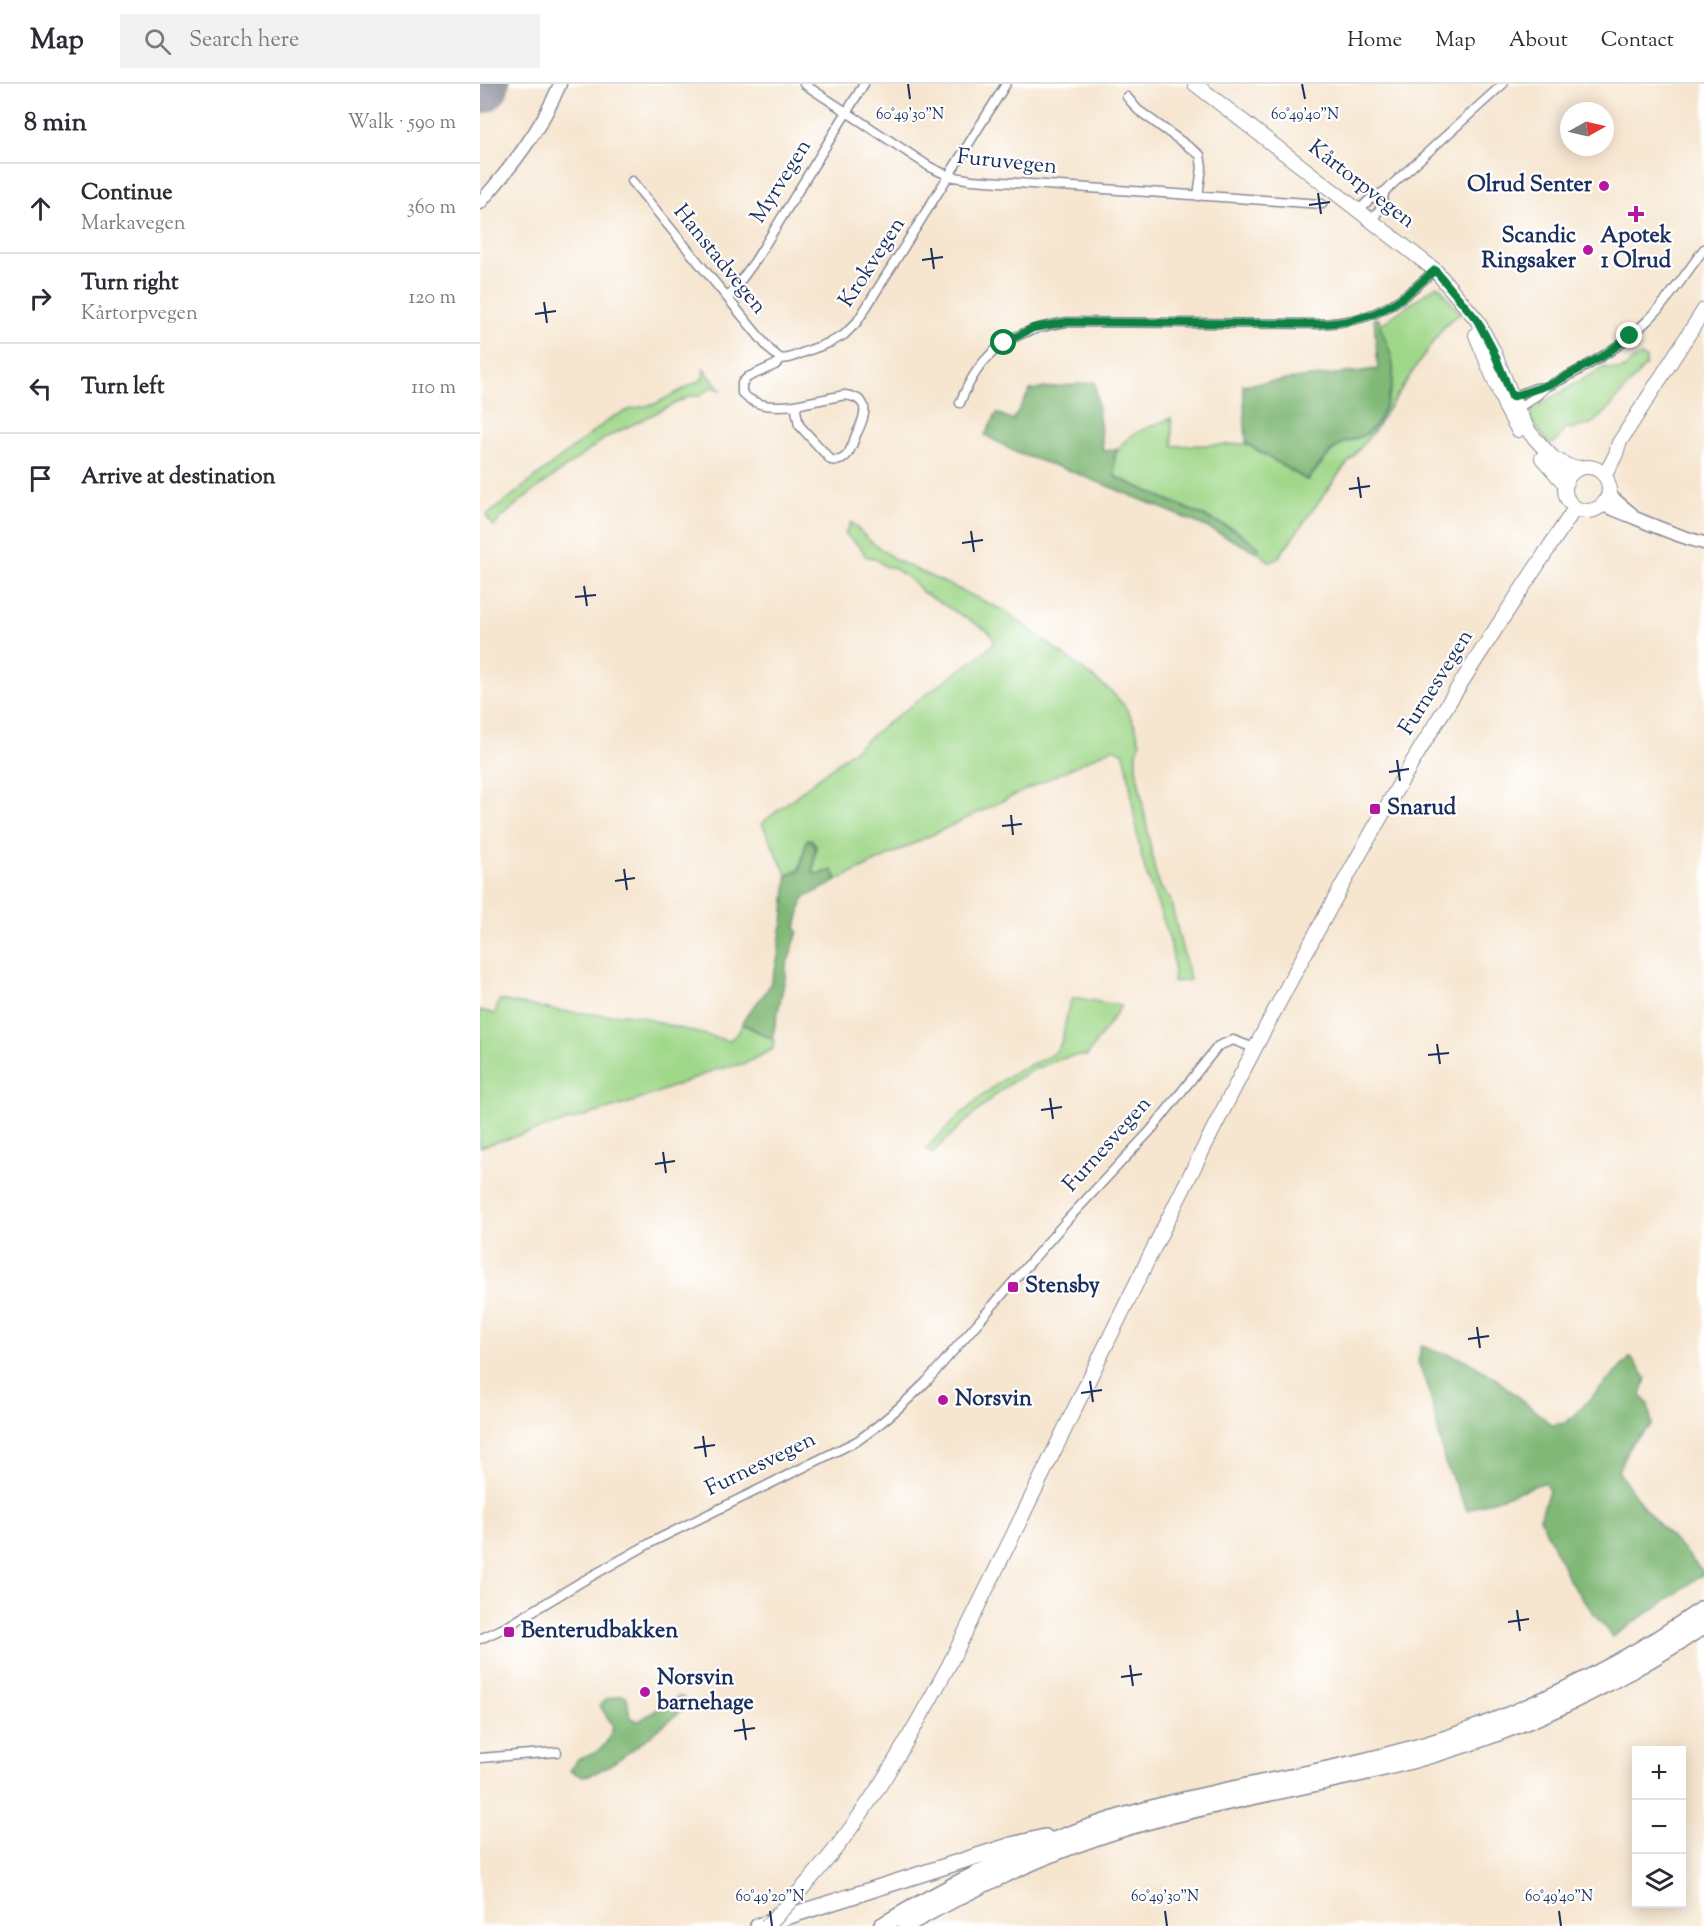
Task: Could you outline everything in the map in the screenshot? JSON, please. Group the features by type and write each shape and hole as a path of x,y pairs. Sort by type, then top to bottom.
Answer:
{"highway":[{"path":"758,1926 1012,1845 1090,1828 1183,1800 1386,1755 1485,1724 1588,1678 1654,1641 1704,1608"},
{"path":"905,1926 1005,1874 1066,1849 1133,1826 1219,1804 1380,1770 1489,1736 1595,1691 1704,1626"},
{"path":"880,1926 1000,1863 1090,1828"}],"main road":[{"path":"480,203 523,152 560,84"},
{"name":"Kårtorpvegen","path":"1196,84 1435,270 1477,320 1530,434 1545,452 1562,464 1579,468"},
{"name":"Kårtorpvegen","path":"1464,305 1513,422 1565,484"},
{"path":"1600,472 1610,451 1619,443 1704,310"},
{"path":"1579,468 1600,472 1608,484 1605,500 1589,511 1575,508 1567,500 1565,484 1569,474 1579,468"},
{"path":"1605,500 1664,531 1704,543"},
{"name":"Furnesvegen","path":"1254,1048 1391,798 1448,704 1575,508"},
{"path":"767,1926 837,1847 874,1795 908,1740 949,1665 1254,1048"}],"street":[{"name":"Furuvegen","path":"804,84 930,167 949,176 1008,183 1322,204"},
{"name":"Myrvegen","path":"728,298 754,261 864,84"},
{"name":"Krokvegen","path":"795,405 799,424 829,460 836,461 846,456 863,421 865,410 857,398 845,395 795,405 760,405 747,399 741,390 742,383 748,377 775,365 781,359 825,345 850,330 862,316 1006,84"},
{"path":"1358,211 1369,200 1385,191 1503,84"},
{"path":"1127,97 1138,110 1200,155 1202,167 1198,196"},
{"name":"Hanstadvegen","path":"632,181 770,350 781,359"},
{"path":"1371,220 1380,209 1385,191"},
{"path":"1514,403 1538,395 1546,387 1603,356 1647,322 1704,249"},
{"path":"960,403 966,388 985,360 1004,343 1033,328 1067,322 1318,324 1353,321 1394,305 1435,270"},
{"path":"1514,403 1536,388 1546,387"},
{"name":"Furnesvegen","path":"480,1640 654,1541 857,1441 876,1428 906,1402 958,1346 1068,1219 1151,1130 1218,1046 1233,1040 1254,1048"},
{"path":"480,1758 557,1752"}],"green space":[{"path":"1436,286 1440,287 1460,314 1442,329 1374,431 1341,471 1278,558 1271,562 1257,552 1259,547 1236,530 1115,476 1114,463 1122,444 1129,437 1171,418 1173,446 1246,444 1308,481 1334,450 1368,433 1379,420 1388,401 1393,381 1391,354 1380,325"},
{"path":"1374,318 1379,319 1391,355 1393,375 1383,411 1368,432 1338,445 1307,480 1246,443 1243,385 1378,369"},
{"path":"1641,356 1646,358 1646,365 1605,413 1589,425 1570,429 1566,427 1556,442 1548,444 1531,419 1532,409 1604,367 1622,369"},
{"path":"704,369 721,390 712,387 699,396 690,396 607,437 524,498 494,526 486,516 611,418 631,409 655,404 701,380"},
{"path":"1095,382 1103,451 1117,449 1114,454 1115,477 1236,531 1259,547 1257,552 1152,504 1073,472 1017,453 985,435 997,413 1013,420 1030,390"},
{"path":"851,522 869,540 896,560 1005,611 1111,691 1126,708 1136,728 1140,744 1136,755 1136,767 1155,872 1161,888 1170,899 1190,980 1173,982 1174,967 1169,937 1147,877 1124,753 1113,748 838,880 832,870 818,874 814,872 816,845 811,839 807,839 799,869 787,876 762,823 885,725 988,649 995,641 988,631 922,592 918,586 893,567 886,567 876,559 865,556 862,549 845,534"},
{"path":"807,840 811,840 815,846 813,872 818,875 832,870 837,881 804,898 802,902 796,928 798,932 785,970 772,1039 742,1023 764,994 772,979 783,923 787,877 800,869"},
{"path":"1073,998 1121,1006 1087,1056 1068,1057 1056,1061 1033,1070 1013,1082 993,1097 932,1154 926,1148 986,1093 1012,1073 1056,1051 1062,1040"},
{"path":"499,1000 560,1011 640,1016 729,1041 739,1032 742,1024 774,1040 773,1049 746,1063 715,1070 636,1101 480,1147 480,1010 495,1014"},
{"path":"1421,1346 1464,1359 1495,1378 1552,1425 1566,1423 1631,1357 1646,1378 1641,1396 1648,1404 1652,1425 1632,1442 1618,1471 1644,1508 1704,1573 1612,1637 1570,1582 1540,1518 1549,1490 1545,1482 1467,1510 1445,1463 1430,1394 1418,1362"},
{"path":"621,1695 627,1697 630,1718 639,1721 679,1696 684,1698 685,1708 635,1748 606,1767 583,1776 570,1771 576,1760 596,1752 608,1740 613,1726 600,1706 606,1699"}],"place":[{"name":"Olrud Senter","path":"1604,186"},
{"name":"Apotek 1 Olrud","path":"1636,214"},
{"name":"Scandic Ringsaker","path":"1588,250"},
{"name":"Snarud","path":"1375,809"},
{"name":"Stensby","path":"1013,1287"},
{"name":"Norsvin","path":"943,1400"},
{"name":"Benterudbakken","path":"509,1632"},
{"name":"Norsvin barnehage","path":"645,1692"}],"route":[{"path":"1004,343 1033,328 1067,322 1331,324 1353,321 1365,318 1399,302 1435,270 1477,320 1493,350 1512,397 1554,383 1603,356 1630,336"}]}
